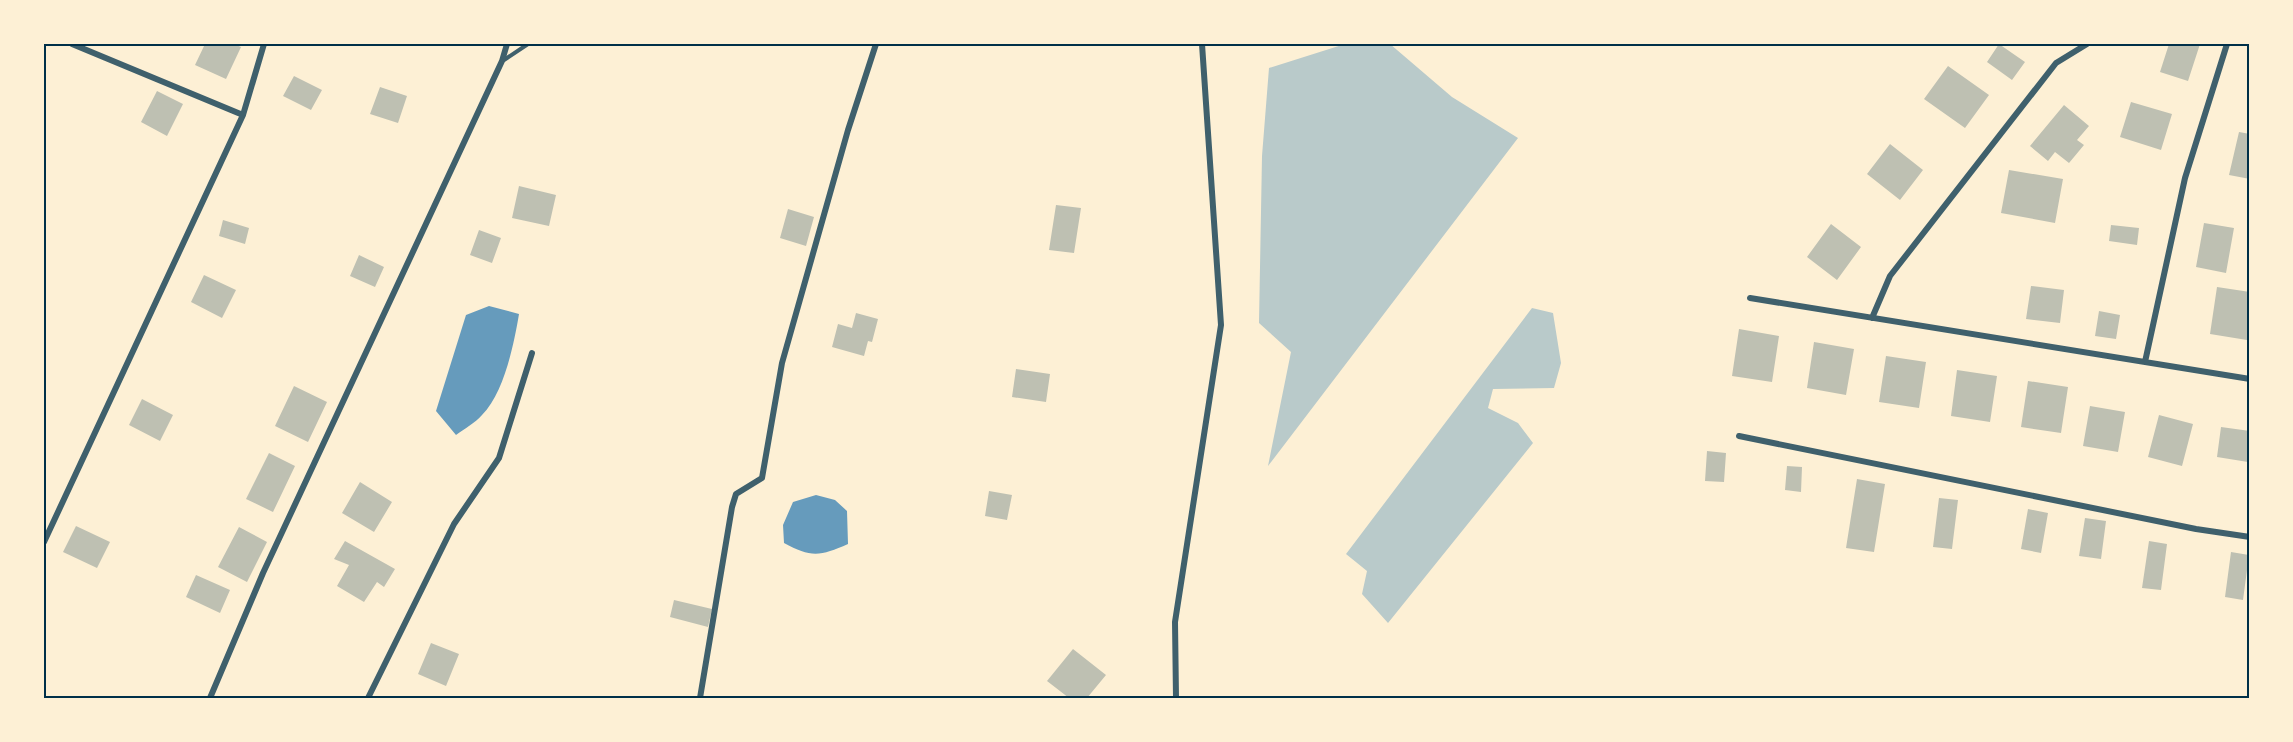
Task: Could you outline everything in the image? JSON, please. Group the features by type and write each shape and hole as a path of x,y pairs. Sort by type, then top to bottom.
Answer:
{"street":[{"path":"72,44 243,115"},
{"path":"44,542 243,115 264,44"},
{"path":"210,699 263,573 502,61 507,44"},
{"path":"700,699 734,501 736,494 762,478 782,363 848,130 876,44"},
{"path":"1176,699 1175,622 1221,325 1202,44"},
{"path":"1872,318 1890,276 2056,63 2086,44"},
{"path":"2145,362 2185,178 2227,44"},
{"path":"1750,298 2250,379"},
{"path":"368,699 454,524 499,458 532,353"},
{"path":"1739,436 2196,529 2250,537"}],"lane":[{"path":"502,61 528,44"}],"shaded area":[{"path":"1345,44 1390,44 1452,97 1518,138 1268,466 1291,352 1259,323 1262,156 1269,68"},
{"path":"1532,308 1553,313 1561,363 1554,388 1493,389 1488,408 1518,423 1533,443 1388,623 1362,594 1367,571 1346,554"}],"water":[{"path":"489,306 519,314 511,353 502,381 490,406 476,421 456,435 436,411 466,315"},
{"path":"816,495 835,500 847,511 848,544 816,554 784,543 783,525 793,502"}],"building":[{"path":"205,44 234,44 241,47 226,79 195,65"},
{"path":"1999,44 2025,62 2012,80 1987,62"},
{"path":"2169,44 2200,44 2188,81 2160,72"},
{"path":"1948,66 1989,95 1965,128 1924,99"},
{"path":"294,76 322,90 311,110 283,96"},
{"path":"380,87 407,96 398,123 370,114"},
{"path":"157,91 183,104 167,136 141,122"},
{"path":"2131,102 2172,114 2161,150 2120,137"},
{"path":"2064,105 2089,126 2077,140 2084,145 2069,163 2055,152 2048,161 2030,146"},
{"path":"2239,132 2250,134 2250,179 2229,175"},
{"path":"1890,144 1923,170 1900,200 1867,174"},
{"path":"2009,170 2063,179 2055,223 2001,213"},
{"path":"519,186 556,195 549,226 512,218"},
{"path":"1056,205 1081,208 1074,253 1049,250"},
{"path":"788,209 814,217 806,246 780,238"},
{"path":"223,220 249,228 245,244 219,236"},
{"path":"2204,223 2234,228 2226,273 2196,267"},
{"path":"1831,224 1861,247 1837,280 1807,257"},
{"path":"2111,225 2139,228 2137,245 2109,241"},
{"path":"479,230 501,238 492,263 470,255"},
{"path":"359,255 384,267 375,287 350,276"},
{"path":"204,275 236,290 222,318 191,302"},
{"path":"2031,286 2064,290 2060,323 2026,319"},
{"path":"2217,287 2250,292 2247,340 2210,334"},
{"path":"2099,311 2120,315 2116,339 2095,336"},
{"path":"856,313 878,319 872,342 868,341 864,356 832,347 838,324 852,328"},
{"path":"1739,329 1779,336 1772,382 1732,376"},
{"path":"1814,342 1854,349 1846,395 1807,388"},
{"path":"1886,356 1926,362 1919,408 1879,402"},
{"path":"1016,369 1050,374 1046,402 1012,397"},
{"path":"1957,370 1997,376 1990,422 1951,416"},
{"path":"2028,381 2068,387 2061,433 2021,427"},
{"path":"294,386 327,402 308,442 275,426"},
{"path":"142,399 173,415 160,441 129,425"},
{"path":"2090,406 2125,412 2118,452 2083,446"},
{"path":"2159,415 2193,424 2182,466 2148,457"},
{"path":"2221,427 2250,431 2248,462 2217,457"},
{"path":"1707,451 1726,453 1724,482 1705,481"},
{"path":"269,453 295,466 273,512 246,499"},
{"path":"1787,466 1802,467 1801,492 1785,490"},
{"path":"1857,479 1885,484 1874,552 1846,548"},
{"path":"360,482 392,502 374,532 342,513"},
{"path":"989,491 1012,495 1007,520 985,516"},
{"path":"1939,498 1958,500 1952,549 1933,547"},
{"path":"2028,509 2048,513 2041,553 2021,549"},
{"path":"2085,518 2106,521 2101,559 2079,556"},
{"path":"76,526 110,542 97,568 63,552"},
{"path":"239,527 267,542 247,582 218,567"},
{"path":"345,541 395,569 384,587 377,582 364,602 337,586 349,565 334,559"},
{"path":"2149,541 2167,544 2161,590 2142,588"},
{"path":"2231,552 2249,555 2243,600 2225,597"},
{"path":"196,575 230,590 220,613 186,597"},
{"path":"674,600 712,609 708,627 670,617"},
{"path":"431,643 459,654 446,686 418,674"},
{"path":"1073,649 1106,675 1087,698 1069,698 1047,681"}]}
